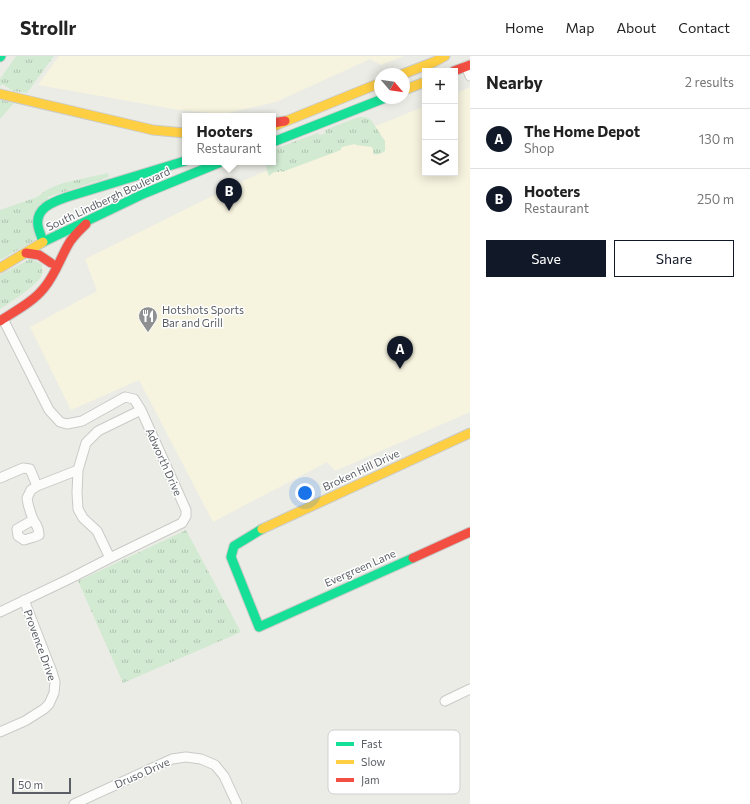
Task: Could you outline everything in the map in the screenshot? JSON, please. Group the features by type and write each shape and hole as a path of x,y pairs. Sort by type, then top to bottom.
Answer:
{"main road":[{"path":"410,71 434,62 444,56"},
{"path":"458,69 468,65"},
{"path":"410,88 422,83"},
{"path":"276,125 374,85"},
{"path":"0,94 153,130 182,133"},
{"path":"276,141 374,102"},
{"path":"276,122 285,121"},
{"name":"South Lindbergh Boulevard","path":"182,162 67,197 45,206 38,218 38,226 43,242 143,194 214,165"},
{"path":"1,320 37,296 56,272 72,238 90,220"},
{"path":"0,268 43,242 50,255 52,263 52,273 49,281"},
{"path":"26,253 39,254 52,263"},
{"name":"Broken Hill Drive","path":"259,627 231,557 234,546 258,531 470,433"},
{"name":"Evergreen Lane","path":"259,627 470,532"}],"street":[{"path":"468,65 470,76"},
{"name":"Adworth Drive","path":"0,612 182,523 186,516 186,510 141,410 134,400 125,397 82,421 67,424 60,422 49,410 1,320"},
{"path":"110,558 97,532 83,518 78,509 78,470 86,443 98,431 141,410"},
{"path":"0,478 23,468 30,469 37,486"},
{"path":"33,520 27,498 32,490 37,486 78,470"},
{"name":"Provence Drive","path":"0,732 25,721 44,709 49,704 54,693 55,682 52,672 24,600"},
{"path":"445,700 470,689"},
{"name":"Druso Drive","path":"74,804 172,759 186,757 201,759 214,765 224,776 237,804"}],"shaded area":[{"path":"59,56 404,56 381,65 370,59 276,102 227,113 179,110 38,85"},
{"path":"470,87 470,412 335,471 327,462 213,522 139,380 71,410 30,327 97,291 85,259 249,178 422,107 422,176 458,176 458,93"}],"green space":[{"path":"16,56 54,56 27,93 13,91 2,84 0,86 0,79"},
{"path":"0,100 14,103 0,119"},
{"path":"361,117 371,120 385,141 385,151 379,154 373,154 372,147 355,144 342,147 341,150 282,172 280,170 279,172 274,172 269,176 266,165 276,165 277,148 318,133 320,135 326,133 325,130"},
{"path":"108,173 109,177 48,197 35,240 0,260 0,210 37,197 48,189 63,183"},
{"path":"30,259 42,264 42,273 40,278 24,293 0,309 0,275"},
{"path":"186,530 241,632 123,683 78,581"}],"traffic: fast":[{"path":"276,141 374,102"},
{"path":"182,162 56,201 42,210 39,215 38,228 43,242 143,194 214,165"},
{"path":"262,529 234,546 231,557 259,627 413,558"}],"traffic: slow":[{"path":"410,71 445,56"},
{"path":"410,88 422,83"},
{"path":"276,125 374,85"},
{"path":"0,94 153,130 182,133"},
{"path":"0,268 43,242"},
{"path":"262,529 470,433"}],"traffic: jam":[{"path":"458,70 470,65"},
{"path":"276,122 285,121"},
{"path":"0,321 24,306 40,293 51,278 70,242 86,224"},
{"path":"26,253 39,255 51,263"},
{"path":"413,558 470,532"}],"place":[{"name":"Hooters","path":"229,211"},
{"name":"Hotshots Sports Bar and Grill","path":"148,333"},
{"name":"The Home Depot","path":"400,369"}]}
